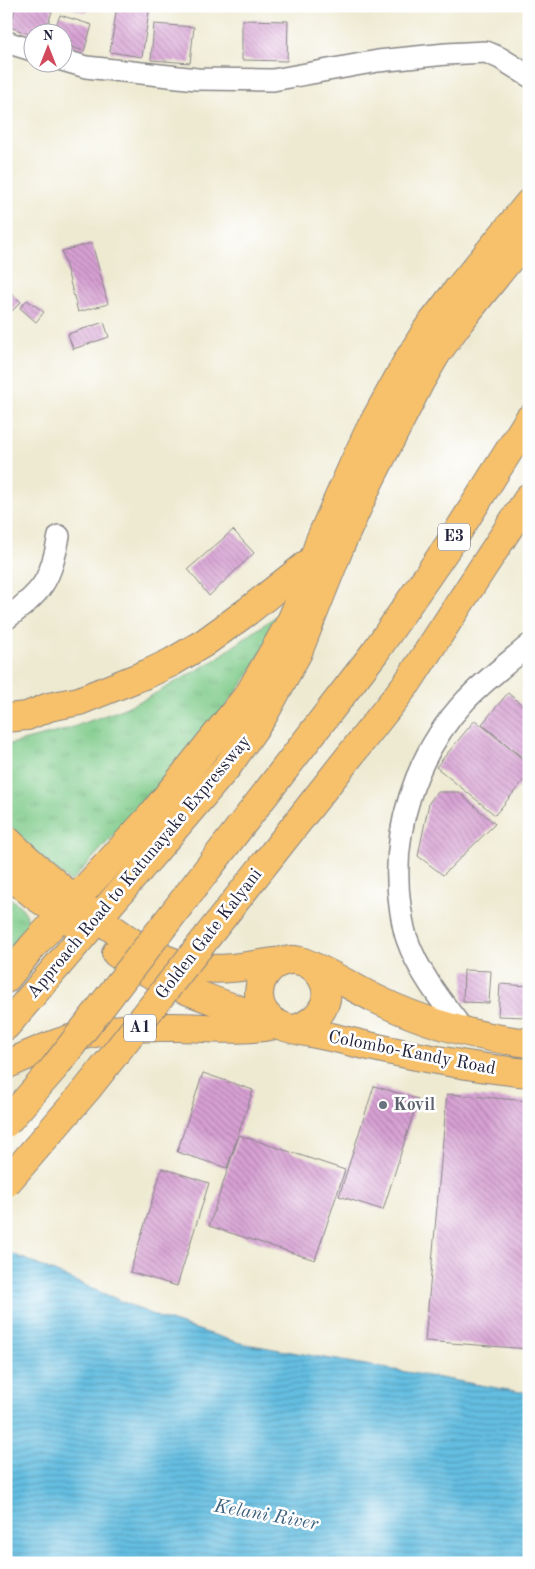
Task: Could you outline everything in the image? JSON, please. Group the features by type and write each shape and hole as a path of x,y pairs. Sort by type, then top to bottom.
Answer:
{"highway":[{"name":"Approach Road to Katunayake Expressway","path":"6,979 32,947 152,815 244,702 300,600 316,557 320,540 369,431 426,331 529,203"},
{"name":"Approach Road to Katunayake Expressway","path":"6,1026 228,767 263,716 298,652 341,544 386,446 420,382 437,353 460,321 529,235"},
{"name":"E3","path":"6,1123 54,1068 374,652 455,536 529,420"},
{"name":"Golden Gate Kalyani","path":"6,1183 88,1088 408,682 529,497"},
{"path":"6,718 27,716 49,707 79,701 172,662 248,611 316,557"},
{"path":"6,839 49,879 124,938 158,956 199,968 216,969 299,962"},
{"path":"6,872 36,896 142,970 162,980 288,1027"},
{"path":"282,962 299,962 318,972 324,981 326,998 320,1014 307,1025 288,1027 274,1022 264,1012 259,992 262,979 270,969 282,962"},
{"name":"Colombo-Kandy Road","path":"299,962 341,979 403,1012 465,1032 529,1044"},
{"name":"Colombo-Kandy Road","path":"6,1065 61,1042 88,1034 115,1030 164,1027 202,1027 228,1030 288,1027 434,1059 496,1070 529,1073"}],"street":[{"path":"6,42 22,47"},
{"path":"72,63 86,67 197,79 273,80 378,61 486,52 500,58 529,76"},
{"path":"6,619 39,592 47,580 54,562 59,536"},
{"path":"465,1032 437,996 406,938 398,886 401,830 410,797 422,768 449,721 466,700 529,645"}],"green space":[{"path":"286,609 248,676 201,740 71,882 48,864 6,822 6,745 62,731 120,710 149,697 213,661"},
{"path":"6,895 24,911 28,924 6,953"}],"water":[{"name":"Kelani River","path":"6,1251 160,1318 240,1343 520,1392 529,1392 529,1563 6,1563"}],"building":[{"path":"16,6 54,6 48,22 22,22 22,31 10,27"},
{"path":"66,6 88,6 86,13"},
{"path":"117,6 150,6 142,57 110,52"},
{"path":"60,15 92,25 84,51 72,47 72,22 58,22"},
{"path":"242,20 288,21 287,61 242,60"},
{"path":"154,24 194,27 190,63 151,60"},
{"path":"92,243 108,304 78,312 62,251"},
{"path":"6,290 21,302 6,317"},
{"path":"27,300 44,312 36,322 20,308"},
{"path":"104,322 109,337 73,349 68,334"},
{"path":"233,530 254,553 209,596 188,569"},
{"path":"529,677 529,691 522,684"},
{"path":"508,693 529,711 529,763 482,724"},
{"path":"475,720 529,764 529,774 495,815 436,767"},
{"path":"437,792 459,792 495,824 443,875 418,856 429,803"},
{"path":"464,970 491,971 489,1003 463,1002"},
{"path":"500,984 528,986 526,1017 498,1016"},
{"path":"203,1073 253,1090 227,1168 177,1152"},
{"path":"374,1086 418,1099 383,1210 339,1196"},
{"path":"447,1094 529,1101 529,1349 425,1341"},
{"path":"239,1135 345,1170 315,1260 209,1226"},
{"path":"162,1168 209,1183 177,1286 130,1272"}],"place":[{"name":"Kovil","path":"383,1105"}]}
